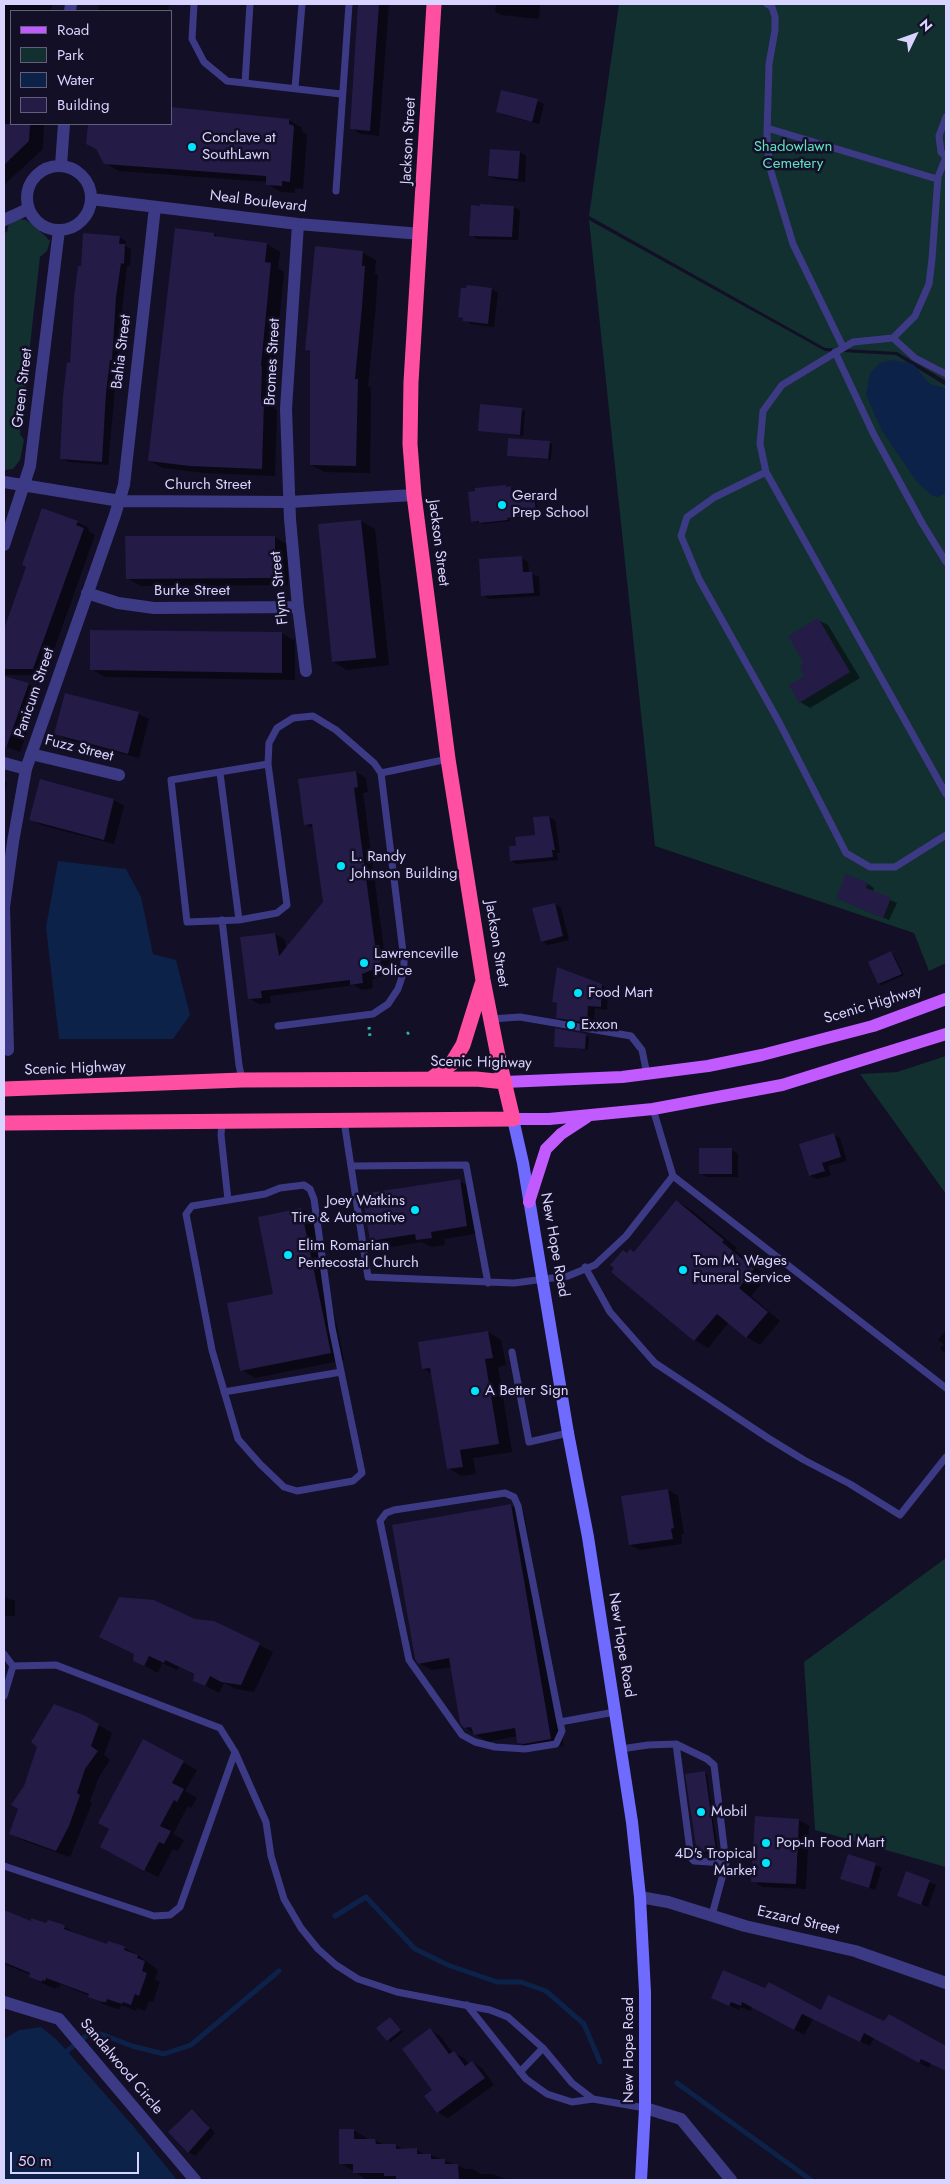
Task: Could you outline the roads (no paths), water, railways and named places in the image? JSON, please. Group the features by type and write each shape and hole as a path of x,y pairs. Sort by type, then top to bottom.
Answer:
{"highway":[{"name":"Jackson Street","path":"434,4 411,382 410,444 414,494 448,759 483,980 513,1119"},
{"path":"432,1079 452,1063 463,1045 483,980"},
{"name":"Scenic Highway","path":"4,1089 242,1080 476,1079 505,1082"},
{"path":"4,1123 513,1119"}],"main road":[{"name":"Scenic Highway","path":"505,1082 553,1081 647,1074 708,1066 762,1055 873,1026 946,999"},
{"path":"513,1119 549,1119 653,1109 782,1084 946,1034"},
{"path":"530,1202 546,1149 561,1134 590,1115"}],"street":[{"path":"61,165 64,125"},
{"path":"61,165 79,173 90,189 91,199 84,218 69,229 59,230 49,229 40,225 28,209 26,199 27,188 32,178 50,166 61,165"},
{"name":"Neal Boulevard","path":"91,199 298,224 421,234"},
{"name":"Bahia Street","path":"120,501 124,485 155,207"},
{"path":"4,220 28,209"},
{"name":"Bromes Street","path":"289,502 286,409 298,224"},
{"name":"Green Street","path":"4,545 30,466 59,230"},
{"name":"Church Street","path":"4,482 120,501 289,502 414,494"},
{"name":"Panicum Street","path":"8,1050 4,907 8,867 26,769 120,501"},
{"name":"Flynn Street","path":"289,502 298,607 306,671"},
{"name":"Burke Street","path":"87,593 118,603 154,608 298,607"},
{"name":"Fuzz Street","path":"31,754 119,776"},
{"path":"4,763 26,769"},
{"name":"New Hope Road","path":"513,1119 530,1202 568,1433 588,1537 632,1822 640,1897 646,2002 645,2108 641,2180"},
{"name":"Ezzard Street","path":"640,1897 668,1902 746,1926 856,1951 946,1983"},
{"name":"Sandalwood Circle","path":"4,2002 60,2019 195,2180"},
{"path":"645,2108 682,2119 730,2180"}],"lane":[{"path":"194,4 192,39 204,62 227,81 341,94"},
{"path":"245,83 250,4"},
{"path":"295,88 302,4"},
{"path":"336,191 348,4"},
{"path":"767,4 772,7 776,30 769,64 767,128 769,165 793,244 843,347"},
{"path":"946,117 939,136 942,152 946,157 938,179 932,259 928,284 916,316 893,338 853,342 782,385 763,411 760,444 766,472 946,794"},
{"path":"767,128 938,179"},
{"path":"893,338 914,358 946,374"},
{"path":"835,352 874,435 922,523 946,562"},
{"path":"766,472 715,497 687,517 681,536 699,579 779,722 846,853 870,867 895,866 946,835"},
{"path":"268,764 171,780 187,922 239,920 277,913 287,905 268,764 269,742 278,728 293,718 313,716 336,730 374,763 381,773 404,960 402,980 388,1004 372,1014 278,1026"},
{"path":"381,773 448,759"},
{"path":"220,773 239,920"},
{"path":"222,920 242,1080"},
{"path":"491,1019 520,1017 631,1036 642,1050 647,1074"},
{"path":"653,1109 673,1176 946,1388"},
{"path":"344,1121 368,1277 514,1283 568,1276 586,1267 595,1265 626,1236 673,1176"},
{"path":"222,1122 221,1135 228,1200"},
{"path":"351,1166 466,1165 488,1283"},
{"path":"304,1185 310,1189 314,1199 332,1328 341,1372 362,1473 353,1481 316,1488 297,1491 284,1487 238,1439 212,1350 186,1214 192,1206 265,1194 280,1188 304,1185"},
{"path":"586,1267 610,1312 655,1363 768,1438 804,1460 850,1484 900,1515 946,1457"},
{"path":"512,1352 529,1442 568,1433"},
{"path":"224,1392 341,1372"},
{"path":"505,1493 514,1497 520,1516 560,1722 562,1731 556,1744 525,1748 495,1747 475,1742 462,1735 409,1660 380,1521 386,1513 394,1510 505,1493"},
{"path":"4,1654 13,1666"},
{"path":"13,1666 56,1665 220,1728 235,1752 266,1822 271,1856 284,1899 301,1928 318,1949 336,1965 358,1979 397,1992 490,2010 508,2017 543,2048 572,2083 593,2099"},
{"path":"4,1696 13,1666"},
{"path":"560,1722 615,1712"},
{"path":"621,1749 648,1745 676,1744 707,1759 714,1765 726,1864 712,1915"},
{"path":"676,1744 690,1858 694,1861 726,1864"},
{"path":"4,1866 154,1916 170,1915 180,1908 235,1752"},
{"path":"467,2005 526,2079 547,2094 572,2102 593,2099 645,2108"},
{"path":"520,2072 543,2048"}],"water":[{"path":"891,360 913,364 930,384 946,388 946,493 938,497 931,495 917,482 882,431 866,395 870,373 880,363"},
{"path":"58,861 126,869 141,897 153,954 176,960 190,1015 173,1039 59,1039 46,927"},
{"path":"41,2027 67,2051 134,2127 177,2180 4,2180 4,2039 19,2030"}],"waterway":[{"path":"335,1916 366,1897 415,1949 448,1965 497,1982 521,1982 546,1991 584,2024 600,2062"},
{"path":"67,2051 87,2035 101,2034 132,2046 164,2054 191,2045 279,1971"},
{"path":"677,2083 811,2180"}],"place":[{"name":"Conclave at SouthLawn","path":"192,147"},
{"name":"Gerard Prep School","path":"502,505"},
{"name":"L. Randy Johnson Building","path":"341,866"},
{"name":"Lawrenceville Police","path":"364,963"},
{"name":"Food Mart","path":"578,993"},
{"name":"Exxon","path":"571,1025"},
{"name":"Joey Watkins Tire & Automotive","path":"415,1210"},
{"name":"Elim Romarian Pentecostal Church","path":"288,1255"},
{"name":"Tom M. Wages Funeral Service","path":"683,1270"},
{"name":"A Better Sign","path":"475,1391"},
{"name":"Mobil","path":"701,1812"},
{"name":"Pop-In Food Mart","path":"766,1843"},
{"name":"4D's Tropical Market","path":"766,1863"}],"park label":[{"name":"Shadowlawn Cemetery","path":"793,156"}]}
